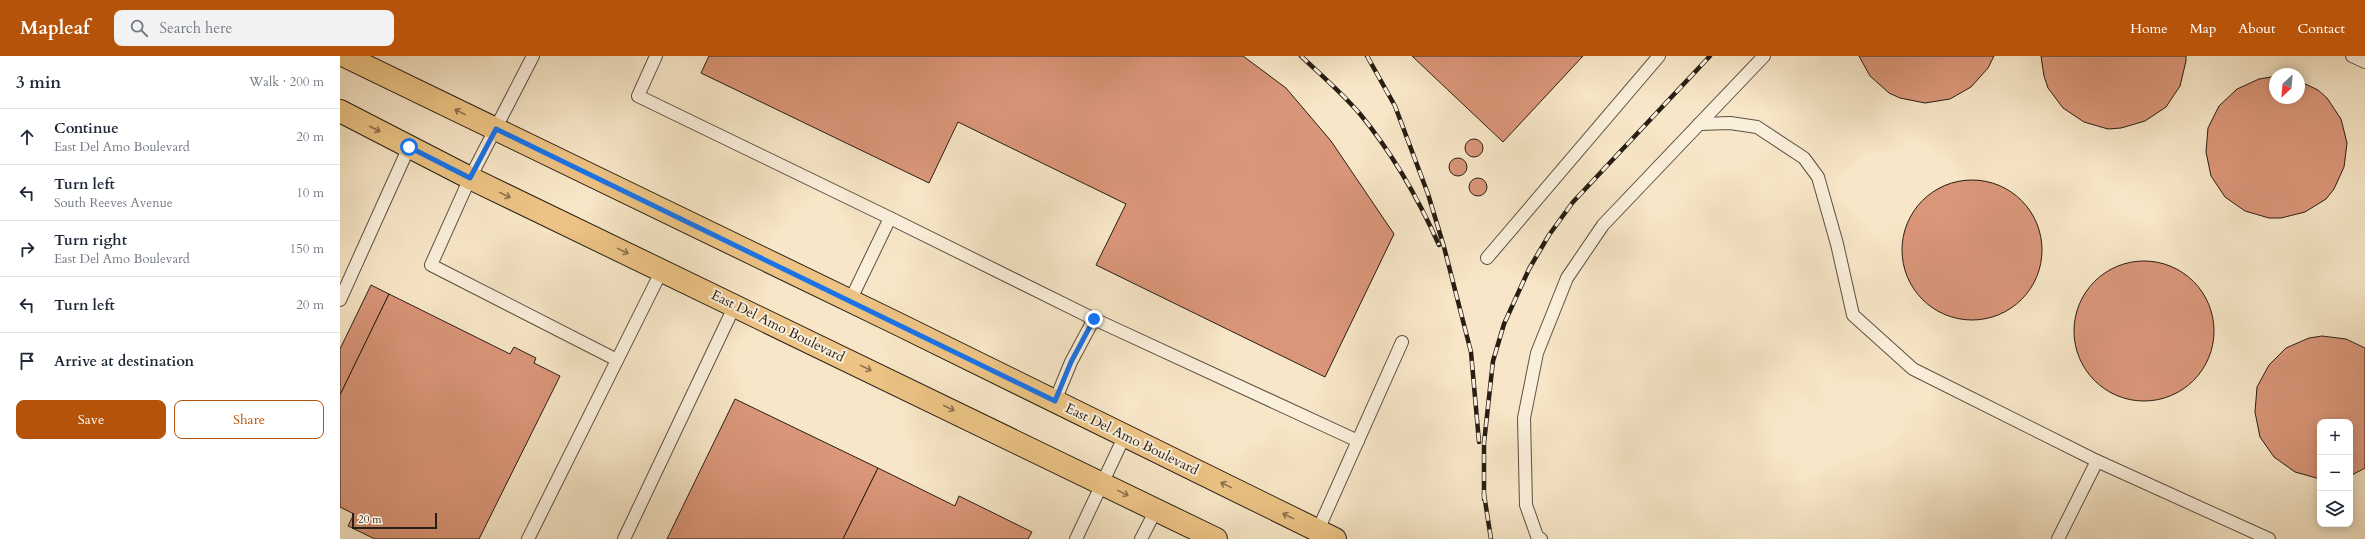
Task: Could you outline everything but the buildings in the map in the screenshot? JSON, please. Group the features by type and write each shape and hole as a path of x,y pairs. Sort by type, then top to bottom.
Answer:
{"main road":[{"name":"East Del Amo Boulevard","path":"345,56 1055,401 1326,535"},
{"name":"East Del Amo Boulevard","path":"340,111 470,178 1216,539"}],"lane":[{"path":"533,56 470,178 431,265 617,360"},
{"path":"656,56 638,96 1094,319 1358,441"},
{"path":"1486,258 1659,56"},
{"path":"1541,539 1537,536 1526,505 1524,418 1537,354 1567,278 1603,225 1764,56"},
{"path":"2352,56 2365,62"},
{"path":"1699,124 1730,123 1757,127 1804,158 1818,177 1837,244 1853,316 1913,369 1942,386 2097,461 2269,539"},
{"path":"340,300 409,147"},
{"path":"850,301 890,218"},
{"path":"528,539 662,270"},
{"path":"624,539 735,305"},
{"path":"1055,401 1071,362 1094,319"},
{"path":"1326,535 1358,441 1402,342"},
{"path":"1076,539 1125,436"},
{"path":"2058,539 2097,461"},
{"path":"1141,539 1156,510"}],"railway":[{"path":"1301,56 1346,99 1372,129 1404,177 1439,245"},
{"path":"1367,56 1395,106 1428,194 1444,247 1471,352 1479,442"},
{"path":"1484,499 1484,443 1493,361 1504,324 1529,269 1549,235 1573,202 1710,56"},
{"path":"1484,494 1491,539"}],"route":[{"path":"409,147 470,178 496,129 1055,401 1071,362 1094,319"}]}
